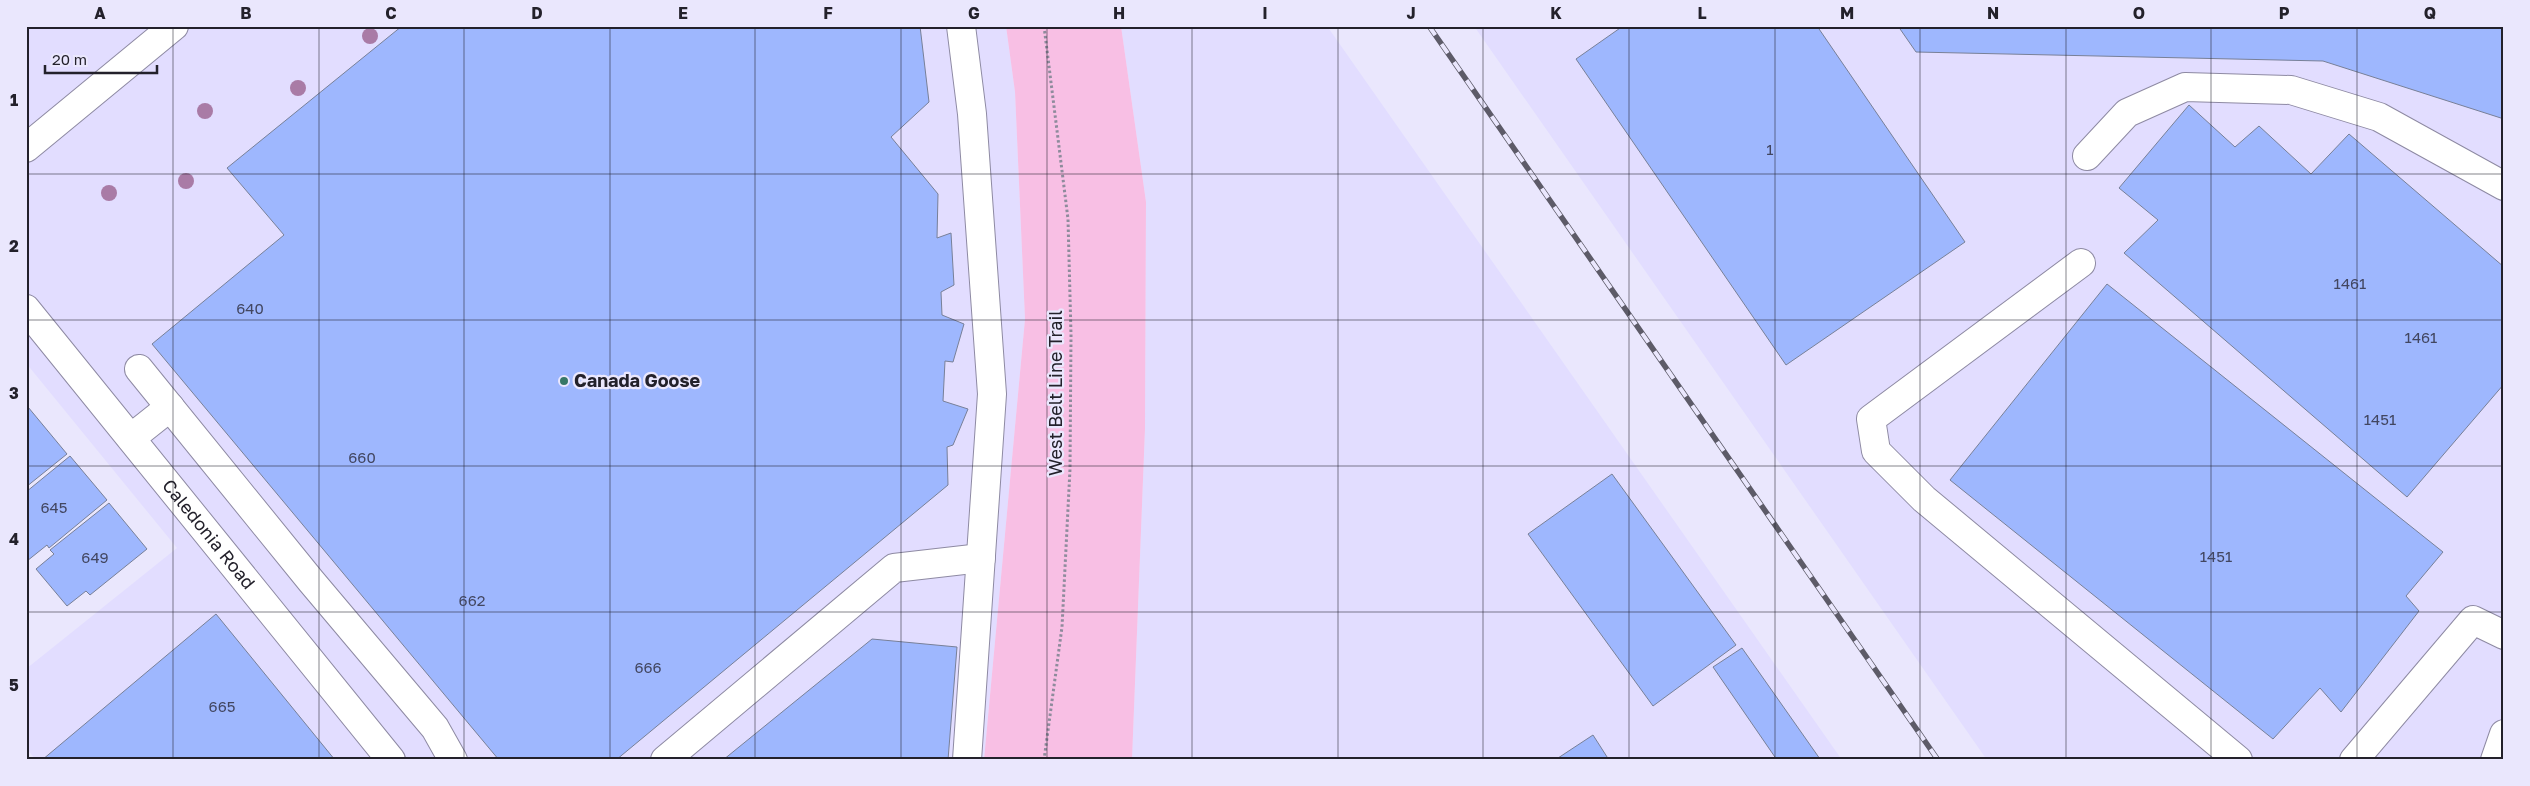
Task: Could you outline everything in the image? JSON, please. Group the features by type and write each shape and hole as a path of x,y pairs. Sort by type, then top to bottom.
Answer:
{"street":[{"path":"26,148 174,26"},
{"path":"962,26 972,114 992,394 968,760"},
{"path":"2087,156 2127,113 2185,87 2291,90 2379,117 2504,186"},
{"path":"2081,263 1871,419 1876,451 1924,499 2238,760"},
{"name":"Caledonia Road","path":"26,310 391,760"},
{"path":"139,369 311,581 435,728 452,760"},
{"path":"131,438 170,407"},
{"path":"665,760 894,568 981,558"},
{"path":"2354,760 2473,620 2504,635"},
{"path":"2495,760 2504,734"}],"path":[{"name":"West Belt Line Trail","path":"1044,26 1068,219 1071,335 1070,468 1062,627 1044,760"}],"shaded area":[{"name":"Canada Goose","path":"26,26 1006,26 1015,92 1025,319 984,760 36,760 26,748 26,669 177,548 26,363"},
{"path":"1006,26 1121,26 1146,202 1145,429 1132,760 984,760 1025,319 1015,92"},
{"path":"1121,26 1327,26 1842,760 1132,760 1145,429 1146,202"},
{"path":"1474,26 2504,26 2504,760 1987,760"}],"building":[{"name":"Canada Goose","path":"402,26 920,26 929,102 891,137 938,194 937,238 951,233 954,285 941,292 942,315 964,324 953,362 945,361 943,401 968,409 953,445 947,447 948,485 616,760 499,760 152,344 284,235 227,168"},
{"path":"1623,26 1817,26 1965,242 1786,365 1576,59"},
{"path":"1898,26 2504,26 2504,119 2323,61 1916,52"},
{"path":"2189,105 2235,147 2259,126 2311,174 2349,134 2504,267 2504,384 2407,497 2124,253 2158,220 2119,188"},
{"path":"2107,284 2443,552 2406,596 2419,611 2341,712 2320,688 2273,739 1950,480"},
{"path":"28,407 67,454 26,487 26,408"},
{"path":"70,456 107,500 49,548 47,545 27,561 26,492"},
{"path":"1612,474 1736,645 1653,706 1528,534"},
{"path":"109,503 147,549 90,595 86,591 67,606 36,569 54,554 50,550"},
{"path":"216,614 335,760 42,760"},
{"path":"872,639 957,647 948,760 723,760"},
{"path":"1742,648 1819,760 1777,760 1713,667"},
{"path":"1593,735 1609,760 1555,760"}],"railway":[{"path":"1429,26 1938,760"}],"place":[{"name":"Canada Goose","path":"564,381"}]}
